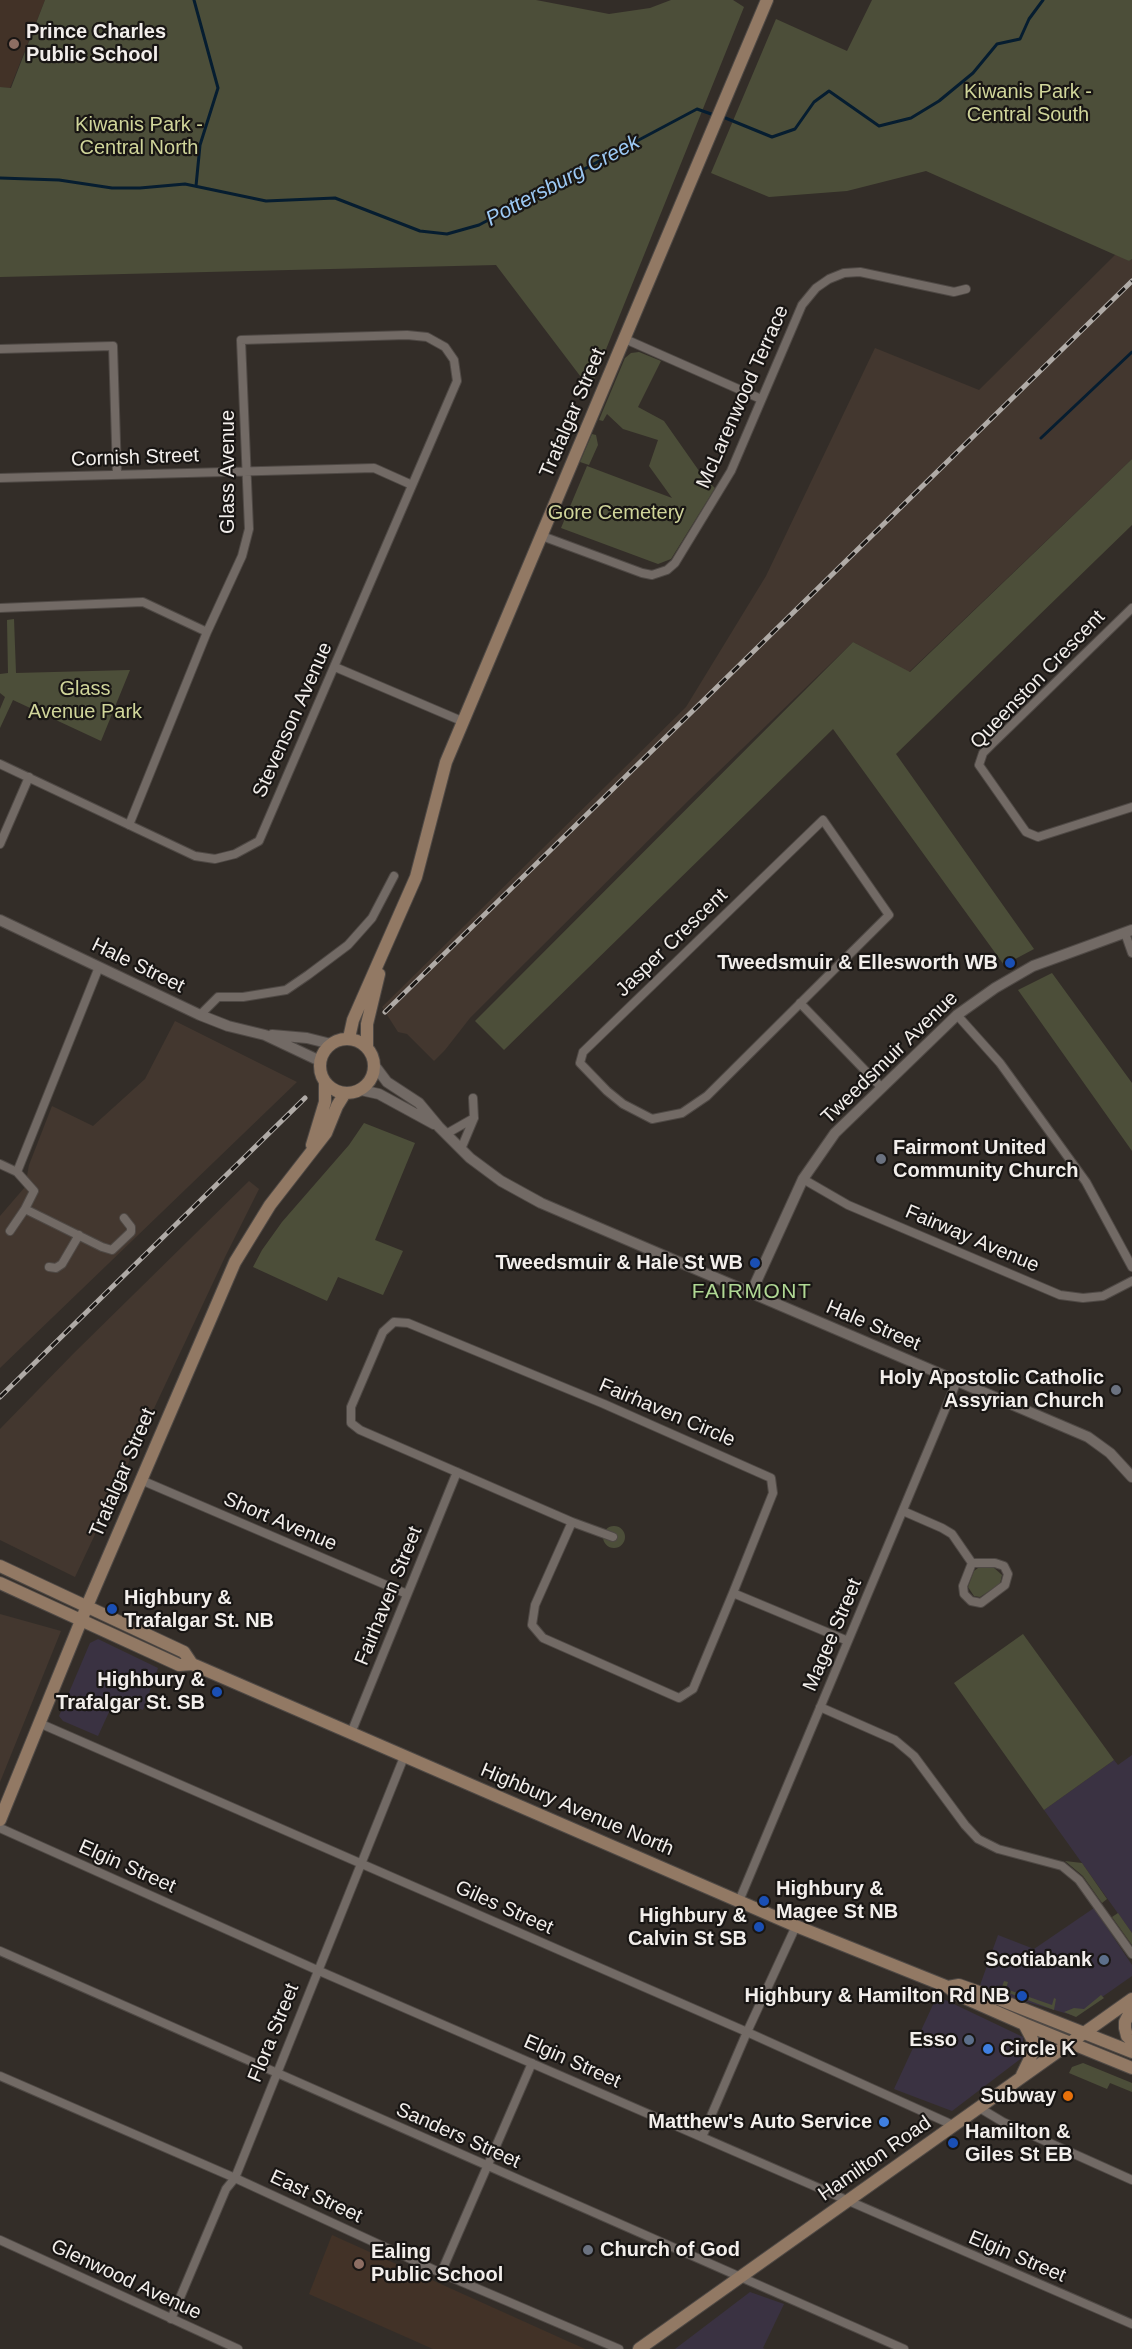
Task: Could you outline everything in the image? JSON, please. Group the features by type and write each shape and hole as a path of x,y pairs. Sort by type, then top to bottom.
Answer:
{"main road":[{"name":"Trafalgar Street","path":"349,1038 353,1020 416,877 446,762 767,0"},
{"name":"Trafalgar Street","path":"368,1046 367,1024 386,944"},
{"path":"349,1038 368,1046 375,1066 371,1080 361,1090 345,1093 338,1092 325,1082 320,1062 324,1052 331,1044 339,1039 349,1038"},
{"name":"Trafalgar Street","path":"308,1155 325,1102 325,1082"},
{"name":"Trafalgar Street","path":"0,1820 87,1606 235,1262 270,1205 326,1133 345,1093"},
{"name":"Highbury Avenue North","path":"0,1566 184,1652 192,1664"},
{"name":"Highbury Avenue North","path":"0,1583 179,1665 192,1664 796,1926 948,1987 958,1995 1024,2024 1132,2068"},
{"name":"Highbury Avenue North","path":"948,1987 959,1985 1132,2052"},
{"name":"Hamilton Road","path":"639,2349 955,2126 978,2107 1072,2044 1132,1999"},
{"path":"1132,2008 1125,2022 1125,2028 1127,2036 1132,2041"},
{"path":"1020,2079 1034,2050 1032,2039 1024,2024"}],"street":[{"name":"McLarenwood Terrace","path":"542,536 642,573 652,575 667,570 675,563 731,471 802,305 816,288 844,273 860,272 954,292 966,289"},
{"name":"Glass Avenue","path":"129,825 207,632 242,556 249,529 241,340 407,335 427,337 445,347 454,360 457,381"},
{"path":"625,339 761,399"},
{"path":"0,349 113,346 117,474"},
{"name":"Stevenson Avenue","path":"0,764 195,856 215,859 235,854 259,841 457,381"},
{"name":"Cornish Street","path":"0,478 374,468 412,485"},
{"path":"0,608 143,602 207,632"},
{"name":"Queenston Crescent","path":"1132,608 983,753 979,765 1026,832 1038,837 1132,807"},
{"name":"Stevenson Avenue","path":"335,667 464,722"},
{"path":"0,844 29,777"},
{"name":"Jasper Crescent","path":"823,820 889,915 800,1003 706,1096 682,1113 652,1119 623,1104 580,1064 583,1052 823,820"},
{"path":"200,1015 218,997 243,998 286,990 308,975 348,945 372,918 394,876"},
{"name":"Hale Street","path":"0,920 200,1015 228,1026 265,1035 307,1038 331,1044"},
{"path":"1129,932 1132,953"},
{"name":"Tweedsmuir Avenue","path":"751,1293 803,1179 835,1133 957,1014 1033,966 1129,932"},
{"path":"17,1172 99,967"},
{"path":"800,1003 882,1088"},
{"path":"957,1014 1000,1063 1086,1182 1132,1267"},
{"name":"Hale Street","path":"265,1035 320,1062"},
{"name":"Hale Street","path":"375,1066 387,1082 419,1103 461,1149 501,1181 541,1203 1088,1437 1128,1466 1132,1477"},
{"name":"Hale Street","path":"361,1090 380,1094 442,1130"},
{"path":"461,1149 474,1118 473,1098"},
{"path":"442,1130 474,1118"},
{"path":"0,1164 17,1172 34,1191 10,1231"},
{"name":"Fairway Avenue","path":"803,1179 848,1205 1060,1295 1083,1298 1103,1296 1132,1281"},
{"path":"25,1209 112,1251 130,1232 131,1227 124,1218"},
{"path":"49,1268 56,1268 62,1264 79,1235"},
{"name":"Fairhaven Circle","path":"394,1322 408,1323 582,1395 771,1478 773,1493 693,1689 678,1698 663,1693 543,1638 532,1625 535,1605 573,1522 457,1472 360,1430 351,1422 351,1407 383,1332 394,1322"},
{"name":"Magee Street","path":"739,1901 957,1381"},
{"name":"Fairhaven Street","path":"351,1733 457,1472"},
{"name":"Short Avenue","path":"141,1480 407,1594"},
{"path":"903,1510 952,1534 972,1563"},
{"path":"573,1522 613,1537"},
{"path":"972,1563 995,1563 1004,1566 1008,1574 1005,1585 981,1603 971,1601 964,1594 963,1586 972,1563"},
{"path":"734,1593 848,1641"},
{"path":"820,1707 895,1740 915,1756 965,1825 978,1839 998,1849 1062,1866 1079,1880 1132,1954"},
{"name":"Giles Street","path":"39,1723 747,2032 955,2126"},
{"name":"Flora Street","path":"171,2319 226,2189 235,2178 275,2073 404,1757"},
{"name":"Elgin Street","path":"0,1828 317,1970 1132,2324"},
{"path":"702,2137 796,1926"},
{"name":"Sanders Street","path":"0,1951 904,2349"},
{"path":"441,2272 532,2063"},
{"name":"East Street","path":"0,2076 619,2349"},
{"path":"978,2107 1002,2122 1132,2180"},
{"name":"Glenwood Avenue","path":"0,2240 238,2349"}],"shaded area":[{"name":"Prince Charles Public School","path":"0,0 45,0 10,88 0,87"},
{"path":"1116,254 1129,261 1132,259 1132,459 909,672 853,642 689,800 470,1018 434,1061 407,1034 398,1032 382,1007 686,707 766,576 875,348 979,390"},
{"path":"175,1021 297,1082 0,1368 0,1216 25,1187 29,1165 52,1106 93,1126 145,1079"},
{"path":"249,1181 259,1189 75,1577 0,1540 0,1429"},
{"path":"0,1614 61,1631 0,1782"},
{"path":"98,1639 158,1668 143,1710 115,1699 98,1736 63,1721 59,1716 90,1643"},
{"path":"1132,1755 1132,1933 1044,1810 1114,1760 1118,1765"},
{"path":"1094,1908 1132,1965 1132,1976 1075,2016 979,1988 998,1935 1034,1949"},
{"path":"937,1996 1023,2037 1023,2057 952,2111 894,2089"},
{"name":"Ealing Public School","path":"332,2235 585,2349 433,2349 309,2294"},
{"path":"750,2292 784,2304 763,2348 765,2349 675,2349"}],"green space":[{"name":"Kiwanis Park - Central North","path":"45,0 536,0 609,14 650,8 671,0 733,0 744,7 590,389 496,265 0,277 0,87 11,88"},
{"name":"Kiwanis Park - Central South","path":"872,0 1132,0 1132,259 1129,261 926,171 847,191 769,197 711,173 776,19 847,51"},
{"name":"Gore Cemetery","path":"639,352 661,361 638,407 664,421 704,478 715,488 671,559 658,564 561,528 587,466 672,498 649,466 658,440 623,429 607,414 603,421 599,420 625,358 631,353"},
{"path":"592,434 596,435 598,445 589,465 580,462"},
{"path":"1132,459 1132,525 896,754 1034,949 1004,965 833,729 504,1050 475,1021 853,642 910,672"},
{"name":"Glass Avenue Park","path":"14,619 16,673 130,670 101,741 13,700 0,728 0,709 5,697 0,693 0,674 8,673 7,620"},
{"path":"1052,973 1132,1083 1132,1151 1018,990"},
{"path":"364,1123 415,1143 375,1240 403,1251 383,1295 338,1277 327,1301 253,1267 282,1222 349,1145"},
{"path":"614,1526 622,1529 625,1537 622,1545 614,1548 606,1545 603,1537 606,1529"},
{"path":"993,1567 1002,1575 1000,1584 980,1597 974,1596 968,1587 974,1571 978,1568"},
{"path":"1023,1634 1114,1760 1044,1810 954,1683"},
{"path":"1065,1861 1082,1863 1107,1899 1102,1903 1083,1876"},
{"path":"1118,1913 1132,1933 1132,1945 1112,1917"},
{"path":"1004,1981 1008,1982 1006,1989 1052,2005 1054,1998 1056,1999 1054,2010 1001,1990"},
{"path":"1101,1995 1104,1998 1076,2017 1064,2012 1074,2008 1084,2009"},
{"path":"1083,2063 1132,2083 1132,2092 1110,2083 1107,2089 1069,2073 1072,2067"}],"waterway":[{"path":"194,0 218,88 200,145 196,186"},
{"name":"Pottersburg Creek","path":"723,117 772,137 795,129 814,102 829,91 879,126 911,118 939,101 973,73 997,44 1020,39 1029,19 1043,0"},
{"name":"Pottersburg Creek","path":"0,178 59,180 112,188 185,184 266,201 335,198 420,231 447,234 479,225 697,109 714,115"},
{"path":"1041,438 1132,352"}],"railway":[{"path":"385,1012 1132,281"},
{"path":"0,1397 305,1098"}],"place":[{"name":"Prince Charles Public School","path":"14,44"},
{"name":"Tweedsmuir & Ellesworth WB","path":"1010,963"},
{"name":"Fairmont United Community Church","path":"881,1159"},
{"name":"Tweedsmuir & Hale St WB","path":"755,1263"},
{"name":"Holy Apostolic Catholic Assyrian Church","path":"1116,1390"},
{"name":"Highbury & Trafalgar St. NB","path":"112,1609"},
{"name":"Highbury & Trafalgar St. SB","path":"217,1692"},
{"name":"Highbury & Magee St NB","path":"764,1901"},
{"name":"Highbury & Calvin St SB","path":"759,1927"},
{"name":"Scotiabank","path":"1104,1960"},
{"name":"Highbury & Hamilton Rd NB","path":"1022,1996"},
{"name":"Esso","path":"969,2040"},
{"name":"Circle K","path":"988,2049"},
{"name":"Subway","path":"1068,2096"},
{"name":"Matthew's Auto Service","path":"884,2122"},
{"name":"Hamilton & Giles St EB","path":"953,2143"},
{"name":"Church of God","path":"588,2250"},
{"name":"Ealing Public School","path":"359,2264"}],"district":[{"name":"FAIRMONT","path":"752,1292"}]}
